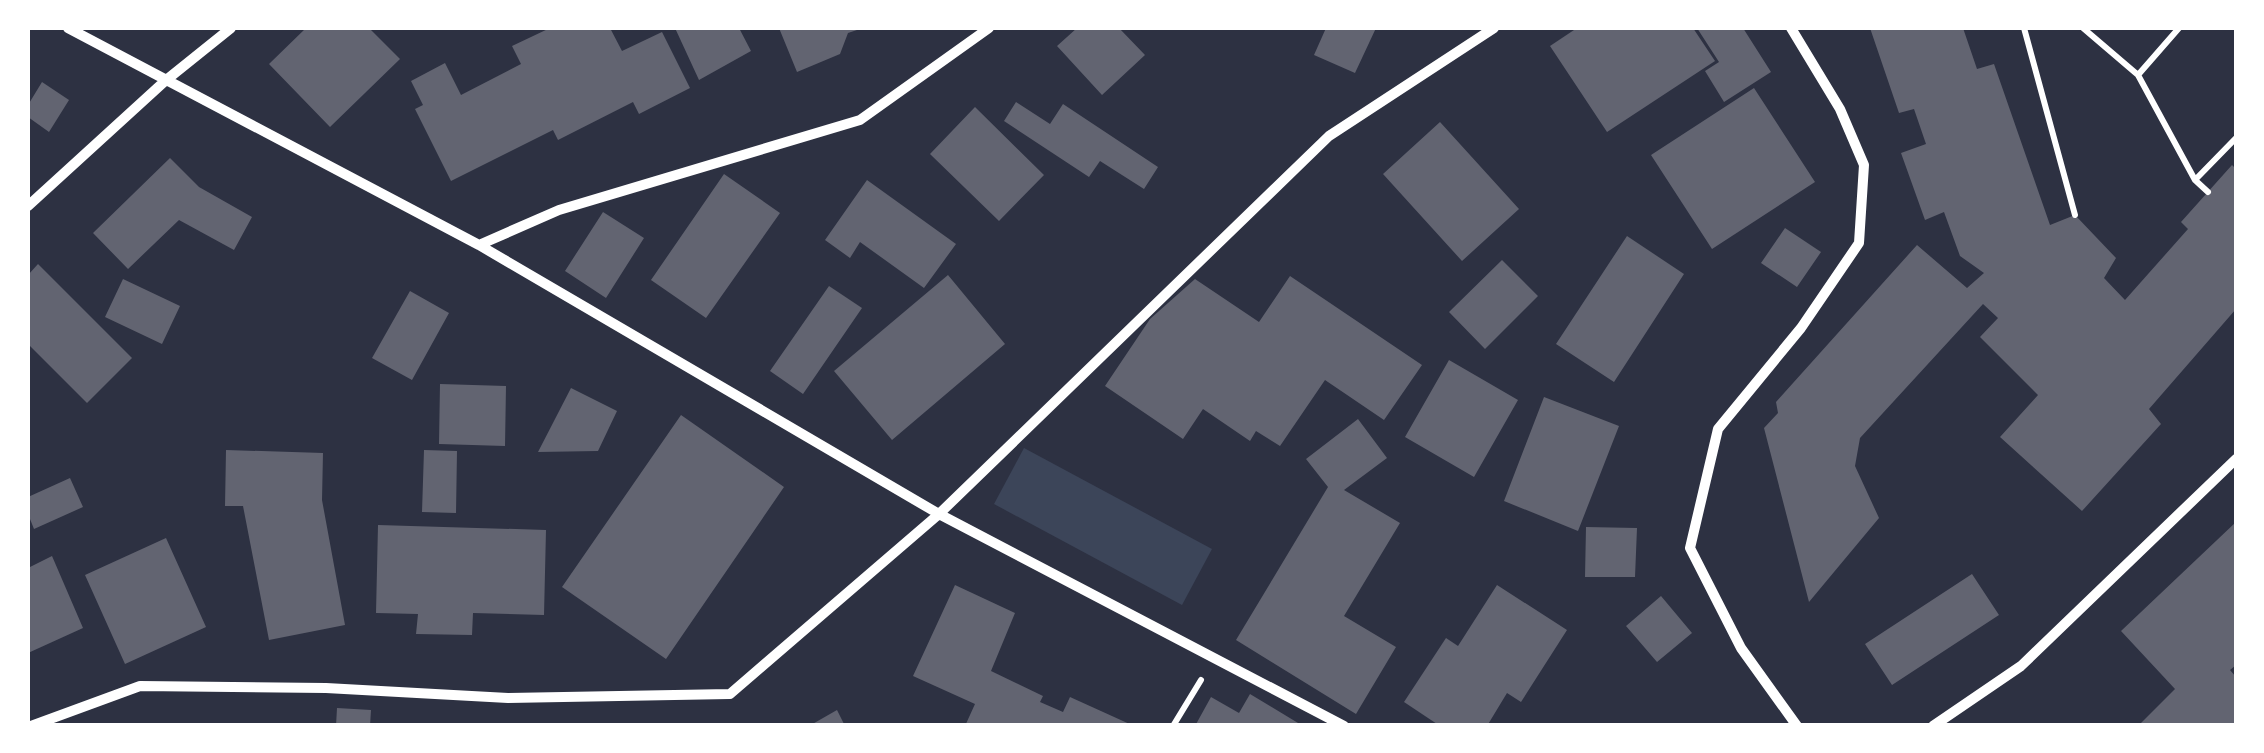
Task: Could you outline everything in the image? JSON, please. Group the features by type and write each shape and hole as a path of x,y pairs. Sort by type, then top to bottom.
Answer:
{"street":[{"path":"68,28 479,245 939,514 1344,726"},
{"path":"28,206 165,81 231,28"},
{"path":"479,245 559,210 860,120 989,28"},
{"path":"31,726 140,686 326,688 508,698 730,694 939,514 1329,136 1494,28"},
{"path":"1790,28 1840,109 1864,165 1859,243 1801,328 1718,429 1690,548 1742,648 1797,726"},
{"path":"1932,726 2021,666 2236,459"}],"path":[{"path":"2024,28 2076,215"},
{"path":"2083,28 2138,75 2195,180 2208,192"},
{"path":"2138,75 2179,28"},
{"path":"2195,180 2236,138"},
{"path":"1173,726 1215,658"}],"shaded area":[{"path":"1024,448 1212,549 1182,605 994,504"}],"building":[{"path":"306,28 369,28 400,59 330,127 269,64"},
{"path":"550,28 610,28 622,51 662,32 690,88 639,114 633,102 558,140 553,130 451,181 415,109 423,105 411,81 445,63 461,95 521,64 512,46"},
{"path":"675,28 739,28 751,51 699,80"},
{"path":"779,28 863,28 848,33 840,54 797,72"},
{"path":"1077,28 1119,28 1145,55 1102,95 1057,46"},
{"path":"1326,28 1376,28 1355,73 1314,55"},
{"path":"1577,28 1693,28 1715,61 1607,132 1550,46"},
{"path":"1697,28 1743,28 1771,72 1724,102 1705,71 1719,62"},
{"path":"1870,28 1963,28 1977,69 1994,64 2050,225 2075,215 2116,258 2104,278 2125,300 2188,229 2181,222 2232,165 2236,169 2236,309 2149,409 2161,424 2082,511 2000,437 2038,395 1980,337 1998,318 1983,304 1860,438 1855,466 1879,518 1809,602 1764,428 1778,413 1776,402 1917,245 1967,288 1984,273 1960,256 1944,212 1925,220 1901,153 1926,144 1914,109 1899,113"},
{"path":"42,82 69,100 49,132 28,117 28,105"},
{"path":"1754,88 1815,182 1712,249 1651,155"},
{"path":"1016,102 1050,124 1063,104 1158,167 1144,189 1100,161 1089,177 1004,121"},
{"path":"975,107 1044,175 999,221 930,154"},
{"path":"1440,122 1519,209 1462,261 1383,174"},
{"path":"170,158 199,187 252,217 234,250 179,220 128,269 93,233"},
{"path":"724,174 780,213 706,318 651,280"},
{"path":"867,180 956,244 924,288 860,242 850,258 825,240"},
{"path":"603,212 644,238 606,298 565,271"},
{"path":"1785,228 1821,252 1797,287 1761,263"},
{"path":"1627,236 1684,274 1614,382 1556,344"},
{"path":"1502,260 1538,296 1485,349 1449,312"},
{"path":"38,264 132,358 87,403 28,344 28,275"},
{"path":"948,275 1005,344 892,440 834,371"},
{"path":"1290,276 1422,365 1384,420 1325,380 1280,446 1256,431 1250,441 1203,409 1183,439 1105,386 1150,319 1195,279 1259,322"},
{"path":"123,279 180,306 162,344 105,317"},
{"path":"829,286 862,308 803,394 770,371"},
{"path":"410,291 449,313 412,380 372,358"},
{"path":"1449,360 1518,400 1474,477 1405,437"},
{"path":"440,384 506,386 505,446 439,444"},
{"path":"571,388 617,411 598,451 538,452"},
{"path":"1544,397 1619,426 1578,531 1504,501"},
{"path":"681,415 784,487 666,659 562,587"},
{"path":"1358,419 1387,458 1344,490 1400,523 1344,616 1396,647 1356,714 1236,640 1328,487 1306,459"},
{"path":"226,450 323,453 322,500 345,625 269,640 243,506 225,506"},
{"path":"424,450 457,451 456,513 422,512"},
{"path":"70,478 83,507 34,529 28,514 28,497"},
{"path":"2236,522 2236,665 2230,670 2236,677 2236,724 2138,726 2175,689 2121,631"},
{"path":"378,525 546,530 544,615 473,613 472,635 416,634 418,614 376,613"},
{"path":"1586,527 1637,528 1635,577 1585,577"},
{"path":"166,538 206,627 125,664 85,575"},
{"path":"52,556 83,628 28,653 28,568"},
{"path":"1972,574 1999,615 1892,685 1865,644"},
{"path":"955,585 1015,613 991,671 1043,696 1040,702 1063,712 1070,697 1134,726 965,726 975,704 913,676"},
{"path":"1497,585 1567,630 1521,702 1507,693 1487,726 1440,726 1404,702 1446,638 1458,646"},
{"path":"1661,596 1692,633 1657,662 1626,626"},
{"path":"1250,694 1303,726 1195,726 1211,697 1239,713"},
{"path":"337,708 371,710 370,726 336,726"},
{"path":"837,710 845,726 809,726"}]}
